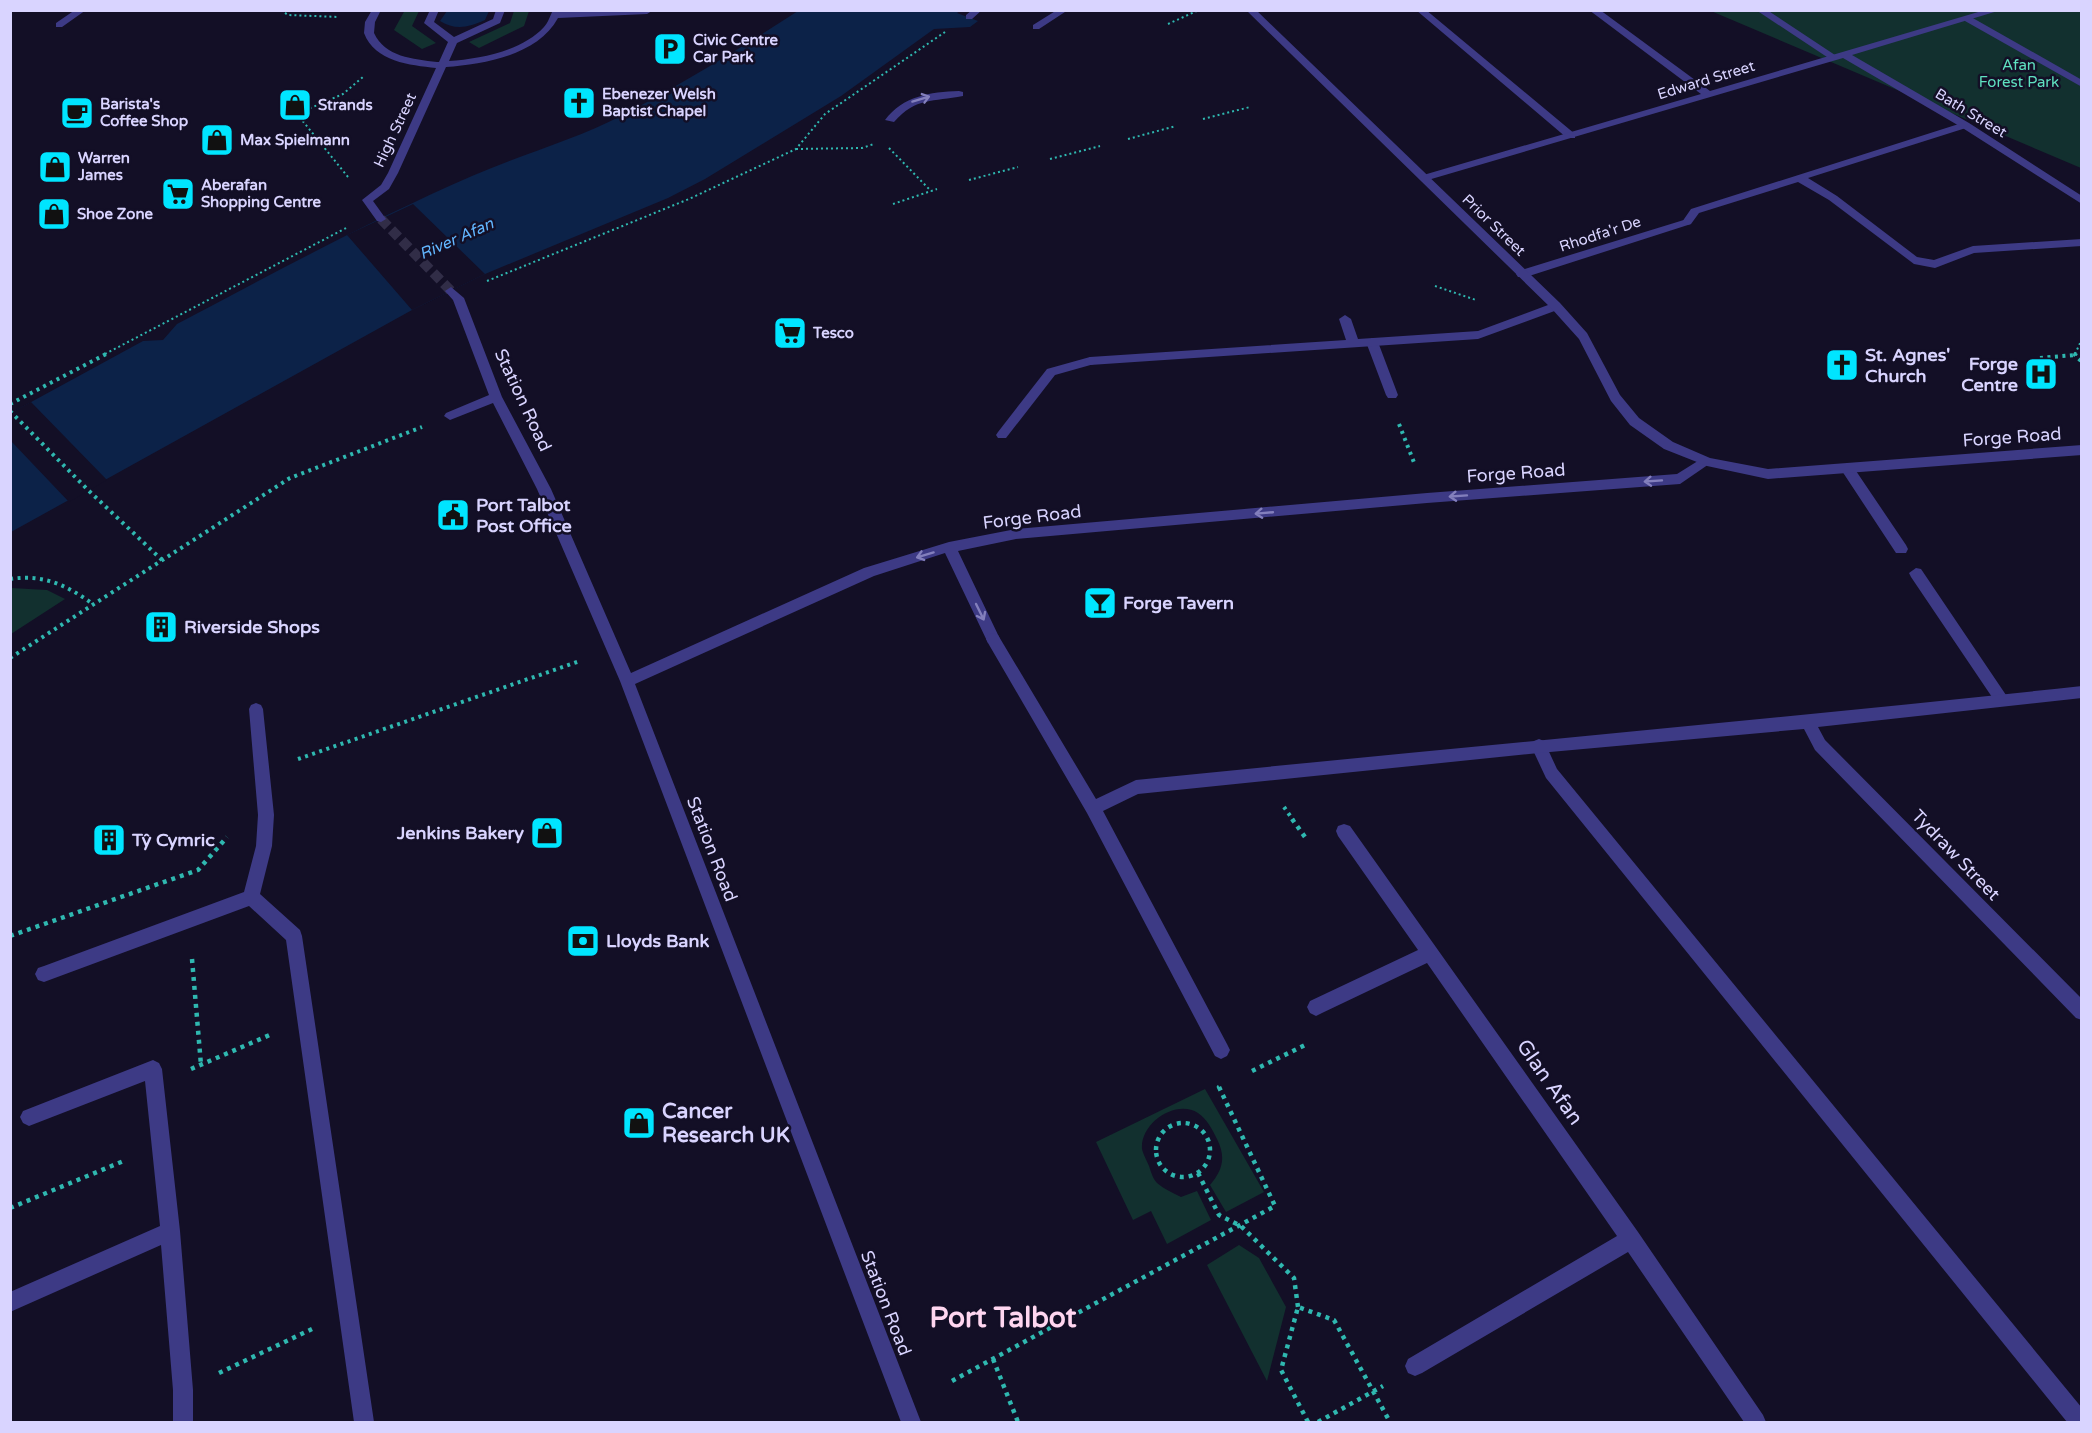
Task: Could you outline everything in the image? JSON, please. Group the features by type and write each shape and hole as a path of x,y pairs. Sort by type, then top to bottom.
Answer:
{"street":[{"path":"59,25 82,10"},
{"path":"435,10 429,23 453,41 497,21 501,10"},
{"path":"969,17 978,10"},
{"path":"1036,27 1064,10"},
{"path":"1420,10 1571,136"},
{"path":"1593,10 1709,95"},
{"name":"Bath Street","path":"1760,10 1838,56 1965,125 2082,201"},
{"name":"Edward Street","path":"1424,178 1972,15 1996,10"},
{"path":"374,13 369,31 374,45 390,56 413,63 441,65 472,63 502,55 547,29 558,13 647,11"},
{"name":"Prior Street","path":"1251,11 1556,306 1585,339 1622,407 1641,426 1666,443 1706,462"},
{"path":"1972,15 2082,84"},
{"name":"High Street","path":"367,200 385,187 393,173 453,41"},
{"path":"890,120 897,111 917,100 942,94 959,94"},
{"name":"Rhodfa'r De","path":"1522,274 1687,222 1695,211 1965,125"},
{"path":"1800,178 1833,198 1914,260 1935,264 1973,249 2082,242"},
{"path":"367,200 378,216"},
{"name":"Station Road","path":"454,294 496,397 544,489 627,681 911,1422"},
{"path":"1002,435 1051,372 1090,361 1478,335 1504,328 1534,313 1556,306"},
{"path":"1345,319 1353,343"},
{"path":"1372,342 1392,395"},
{"path":"450,416 496,397"},
{"name":"Forge Road","path":"627,681 868,572 949,548 1016,534 1427,498 1680,479 1706,462 1736,470 1768,474 2082,450"},
{"path":"1847,468 1901,549"},
{"path":"949,548 993,639 1093,808 1221,1050"},
{"path":"1916,573 2001,699"},
{"path":"1093,808 1136,787 1539,746 1808,722 2001,699 2082,692"},
{"path":"251,897 264,846 266,815 256,710"},
{"name":"Tydraw Street","path":"1808,722 1820,745 2082,1012"},
{"path":"1539,746 1551,773 2080,1422"},
{"name":"Glan Afan","path":"1344,831 1631,1239 1756,1422"},
{"path":"44,974 251,897"},
{"path":"251,897 294,936 364,1422"},
{"path":"1316,1007 1428,952"},
{"path":"29,1117 153,1069 170,1231 183,1390 183,1422"},
{"path":"10,1302 170,1231"},
{"path":"1415,1366 1631,1239"}],"path":[{"path":"281,10 288,15 374,13"},
{"path":"1168,24 1199,10"},
{"path":"796,149 825,114 945,32"},
{"path":"367,200 297,114 343,94 390,56"},
{"path":"1203,119 1250,107"},
{"path":"1128,139 1176,126"},
{"path":"454,294 689,199 796,149 862,148 882,141 931,191"},
{"path":"1050,159 1100,146"},
{"path":"969,180 1018,167"},
{"path":"893,204 937,189"},
{"path":"10,404 378,216"},
{"path":"2075,355 2082,339"},
{"path":"2040,358 2075,355 2082,362"},
{"path":"1392,395 1393,406 1427,498"},
{"path":"11,412 88,490 162,560"},
{"path":"10,658 290,478 450,416"},
{"path":"10,579 24,577 66,585 93,604"},
{"path":"262,771 614,650"},
{"path":"1264,773 1305,837 1344,831"},
{"path":"10,936 198,870 232,831"},
{"path":"185,874 201,1065"},
{"path":"1241,1077 1305,1045 1316,1007"},
{"path":"154,1084 306,1020"},
{"path":"952,1381 1275,1206 1219,1088 1230,1082"},
{"path":"1182,1123 1198,1128 1207,1143 1208,1161 1204,1169 1198,1173 1189,1177 1172,1175 1159,1161 1157,1142 1161,1134 1174,1124 1182,1123"},
{"path":"10,1208 160,1146"},
{"path":"1198,1173 1219,1215 1241,1226 1294,1278 1298,1307 1281,1370 1308,1422"},
{"path":"1298,1307 1334,1320 1390,1422"},
{"path":"183,1390 347,1312"},
{"path":"993,1359 1018,1422"},
{"path":"1318,1422 1374,1392 1415,1366"}],"green space":[{"path":"405,10 419,11 412,26 436,43 422,49 394,30"},
{"path":"514,11 529,11 524,26 479,48 469,42 510,23"},
{"name":"Afan Forest Park","path":"1711,11 2081,11 2081,168"},
{"path":"11,588 47,590 65,599 11,634"},
{"path":"1205,1089 1264,1192 1226,1212 1210,1185 1220,1169 1222,1152 1209,1124 1198,1113 1189,1109 1170,1111 1153,1122 1147,1130 1142,1149 1156,1181 1181,1197 1197,1191 1211,1220 1167,1244 1151,1211 1133,1220 1096,1142"},
{"path":"1239,1245 1259,1258 1286,1307 1267,1381 1207,1265"}],"water":[{"path":"489,10 485,20 462,27 440,21 447,11"},
{"name":"River Afan","path":"798,11 960,11 957,13 978,21 970,27 934,29 841,96 705,179 668,198 485,274 412,310 11,532 11,413 143,341 163,340 177,324 323,247 472,176 586,132 623,115 712,65"}],"pier":[{"path":"413,204 485,274 412,310 347,235"},
{"path":"31,402 107,480 69,502 11,441 11,413"}],"tunnel":[{"path":"381,219 451,291"}],"place":[{"name":"Civic Centre Car Park","path":"670,49"},
{"name":"Ebenezer Welsh Baptist Chapel","path":"579,103"},
{"name":"Strands","path":"295,105"},
{"name":"Barista's Coffee Shop","path":"77,113"},
{"name":"Max Spielmann","path":"217,140"},
{"name":"Warren James","path":"55,167"},
{"name":"Aberafan Shopping Centre","path":"178,194"},
{"name":"Shoe Zone","path":"54,214"},
{"name":"Tesco","path":"790,333"},
{"name":"St. Agnes' Church","path":"1842,365"},
{"name":"Forge Centre","path":"2041,374"},
{"name":"Port Talbot Post Office","path":"453,515"},
{"name":"Forge Tavern","path":"1100,603"},
{"name":"Riverside Shops","path":"161,627"},
{"name":"Jenkins Bakery","path":"547,833"},
{"name":"Tŷ Cymric","path":"109,840"},
{"name":"Lloyds Bank","path":"583,941"},
{"name":"Cancer Research UK","path":"639,1123"}],"district":[{"name":"Port Talbot","path":"1003,1317"}]}
